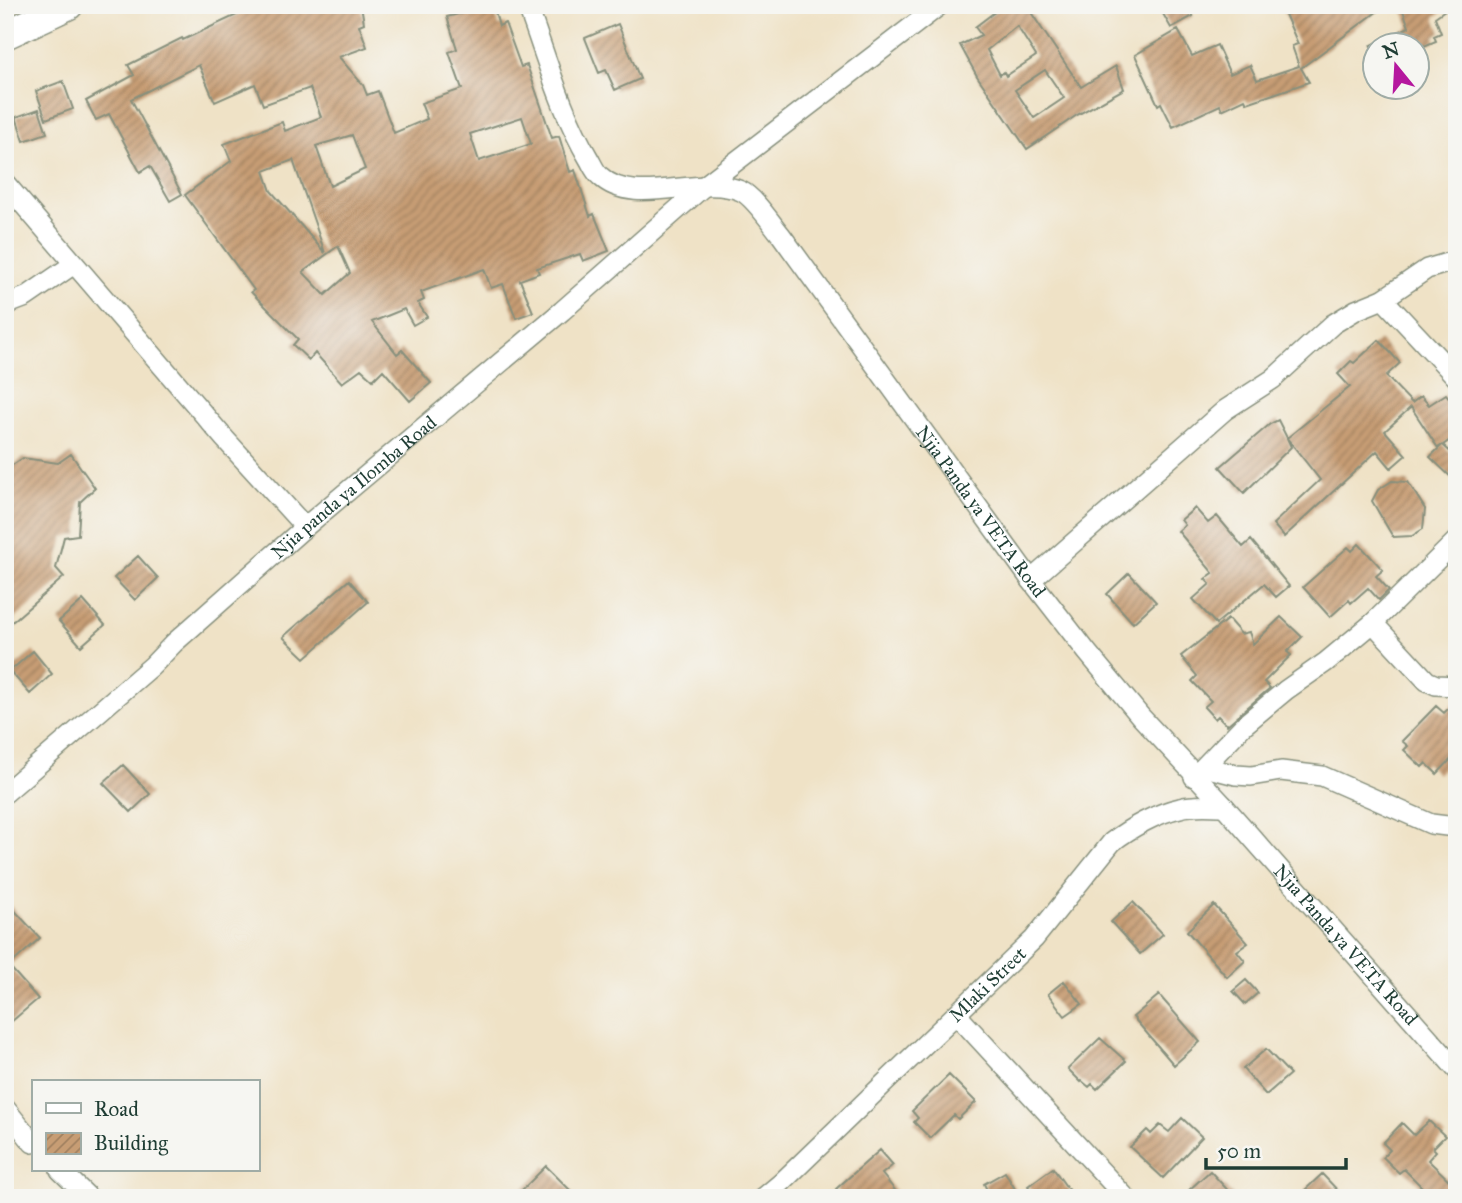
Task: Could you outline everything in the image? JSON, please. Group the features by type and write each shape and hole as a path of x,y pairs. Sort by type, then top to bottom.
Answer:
{"highway":[{"path":"5,35 69,5"}],"street":[{"name":"Njia Panda ya VETA Road","path":"527,5 576,137 599,176 609,183 640,190 704,186 733,189 747,195 780,234 1031,580 1087,652 1199,772 1224,806 1457,1070"},
{"name":"Njia panda ya Ilomba Road","path":"5,793 152,666 174,643 304,527 562,311 704,186 940,5"},
{"path":"5,183 304,527"},
{"path":"1031,580 1225,410 1273,379 1333,324 1356,310 1383,299 1427,269 1457,260"},
{"path":"5,305 26,297 74,264"},
{"path":"1383,299 1457,377"},
{"path":"1199,772 1244,725 1373,623 1457,540"},
{"path":"1373,623 1427,681 1436,685 1457,686"},
{"path":"1199,772 1251,776 1281,771 1322,776 1431,824 1457,825"},
{"name":"Mlaki Street","path":"763,1198 788,1190 1034,939 1104,850 1121,835 1181,807 1224,806"},
{"path":"957,1015 1126,1198"},
{"path":"5,1108 32,1142"},
{"path":"62,1172 89,1198"}],"building":[{"path":"258,5 361,5 364,23 359,25 367,47 339,57 363,85 367,95 378,91 394,133 427,119 421,103 462,89 449,52 457,49 447,17 493,5 499,26 505,23 521,67 527,65 552,138 559,136 570,172 575,170 590,216 594,214 609,251 583,261 580,254 537,268 539,273 520,280 533,312 516,318 503,284 491,288 484,269 421,292 424,300 418,303 427,317 413,325 404,309 372,322 397,354 402,350 431,383 410,401 383,370 373,380 361,369 342,383 315,353 309,360 293,345 298,339 251,292 254,290 185,195 231,161 224,144 282,122 285,131 321,117 310,88 263,105 255,84 215,102 199,65 131,99 182,194 170,201 150,166 140,172 109,114 96,120 86,101 134,75 128,65 182,38 183,40","holes":["522,117 531,144 479,161 470,134","352,135 365,169 330,186 316,146","293,160 325,253 271,191 264,171","338,246 350,273 325,295 303,272"]},
{"path":"1004,5 1026,5 1081,87 1116,66 1124,89 1077,115 1027,149 977,76 960,45 981,35 975,27","holes":["1017,26 1036,56 1006,76 1004,72 1000,75 987,50","1045,70 1064,98 1034,118 1015,90"]},
{"path":"1158,5 1187,5 1193,16 1171,28"},
{"path":"1281,5 1386,5 1301,68 1309,82 1247,103 1245,99 1222,110 1220,105 1173,127 1161,103 1158,105 1135,55 1178,30 1192,56 1217,45 1230,74 1250,65 1257,80 1299,66 1292,46 1298,44"},
{"path":"1401,5 1452,5 1435,17 1441,33 1434,36 1436,41 1430,44 1430,32 1399,32 1409,27"},
{"path":"618,24 640,79 615,90 606,70 599,73 585,38"},
{"path":"63,81 73,109 46,119 36,91"},
{"path":"39,109 47,133 24,141 16,117"},
{"path":"1379,340 1400,363 1386,376 1412,403 1421,396 1429,405 1446,394 1450,399 1457,395 1457,435 1443,445 1457,458 1457,483 1430,457 1442,445 1438,448 1411,407 1385,431 1406,455 1391,468 1377,451 1284,537 1273,524 1320,480 1287,438 1350,387 1338,374"},
{"path":"1278,420 1291,447 1244,493 1220,467"},
{"path":"71,454 95,488 80,502 78,535 64,537 56,568 64,577 12,622 5,614 5,470 23,458 58,463"},
{"path":"1392,481 1408,482 1425,509 1423,529 1412,536 1393,537 1372,501 1378,490"},
{"path":"1195,508 1208,523 1217,516 1243,547 1251,540 1289,586 1276,597 1264,584 1216,624 1193,599 1210,584 1205,579 1213,573 1178,531 1185,525 1181,520"},
{"path":"1359,544 1383,570 1376,576 1389,590 1379,600 1368,588 1330,617 1303,587 1348,547 1352,551"},
{"path":"138,556 158,578 135,600 114,578"},
{"path":"1129,573 1156,602 1133,623 1107,594"},
{"path":"349,580 368,602 305,658 283,637"},
{"path":"83,600 105,625 81,646 59,621"},
{"path":"1281,617 1302,637 1287,652 1291,655 1264,682 1270,688 1227,725 1218,716 1215,719 1204,707 1211,701 1192,681 1197,676 1181,656 1228,619 1241,634 1249,632 1253,644"},
{"path":"33,651 52,674 30,694 10,671"},
{"path":"1457,700 1457,753 1437,774 1426,763 1422,767 1404,750 1408,746 1402,741 1436,706 1444,713"},
{"path":"123,765 150,794 131,812 103,783"},
{"path":"5,900 40,938 9,966 38,999 5,1027"},
{"path":"1133,902 1163,934 1140,954 1111,922"},
{"path":"1214,905 1248,943 1237,951 1245,961 1227,977 1187,931"},
{"path":"1246,980 1258,993 1245,1004 1233,991"},
{"path":"1064,981 1082,1004 1065,1016 1048,994"},
{"path":"1159,995 1200,1042 1174,1065 1133,1017"},
{"path":"1100,1038 1126,1061 1097,1089 1092,1084 1089,1087 1081,1082 1068,1069"},
{"path":"1266,1049 1290,1074 1266,1095 1243,1069"},
{"path":"949,1075 976,1102 958,1119 954,1115 930,1138 914,1122 918,1118 912,1111"},
{"path":"1182,1118 1202,1137 1163,1178 1130,1147 1147,1130 1151,1134 1160,1125 1169,1132"},
{"path":"1429,1121 1445,1136 1433,1148 1436,1151 1428,1160 1457,1188 1457,1198 1433,1198 1404,1169 1399,1173 1383,1157 1390,1150 1383,1143 1402,1123 1414,1135"},
{"path":"880,1150 893,1165 882,1174 901,1198 843,1198 836,1189"},
{"path":"546,1166 578,1198 514,1198"},
{"path":"1053,1168 1074,1198 1037,1198 1028,1186"},
{"path":"1210,1171 1235,1198 1197,1198 1189,1190"},
{"path":"1005,1172 1015,1189 998,1198 991,1198 984,1184"},
{"path":"1322,1174 1345,1198 1313,1198 1305,1190"}]}
